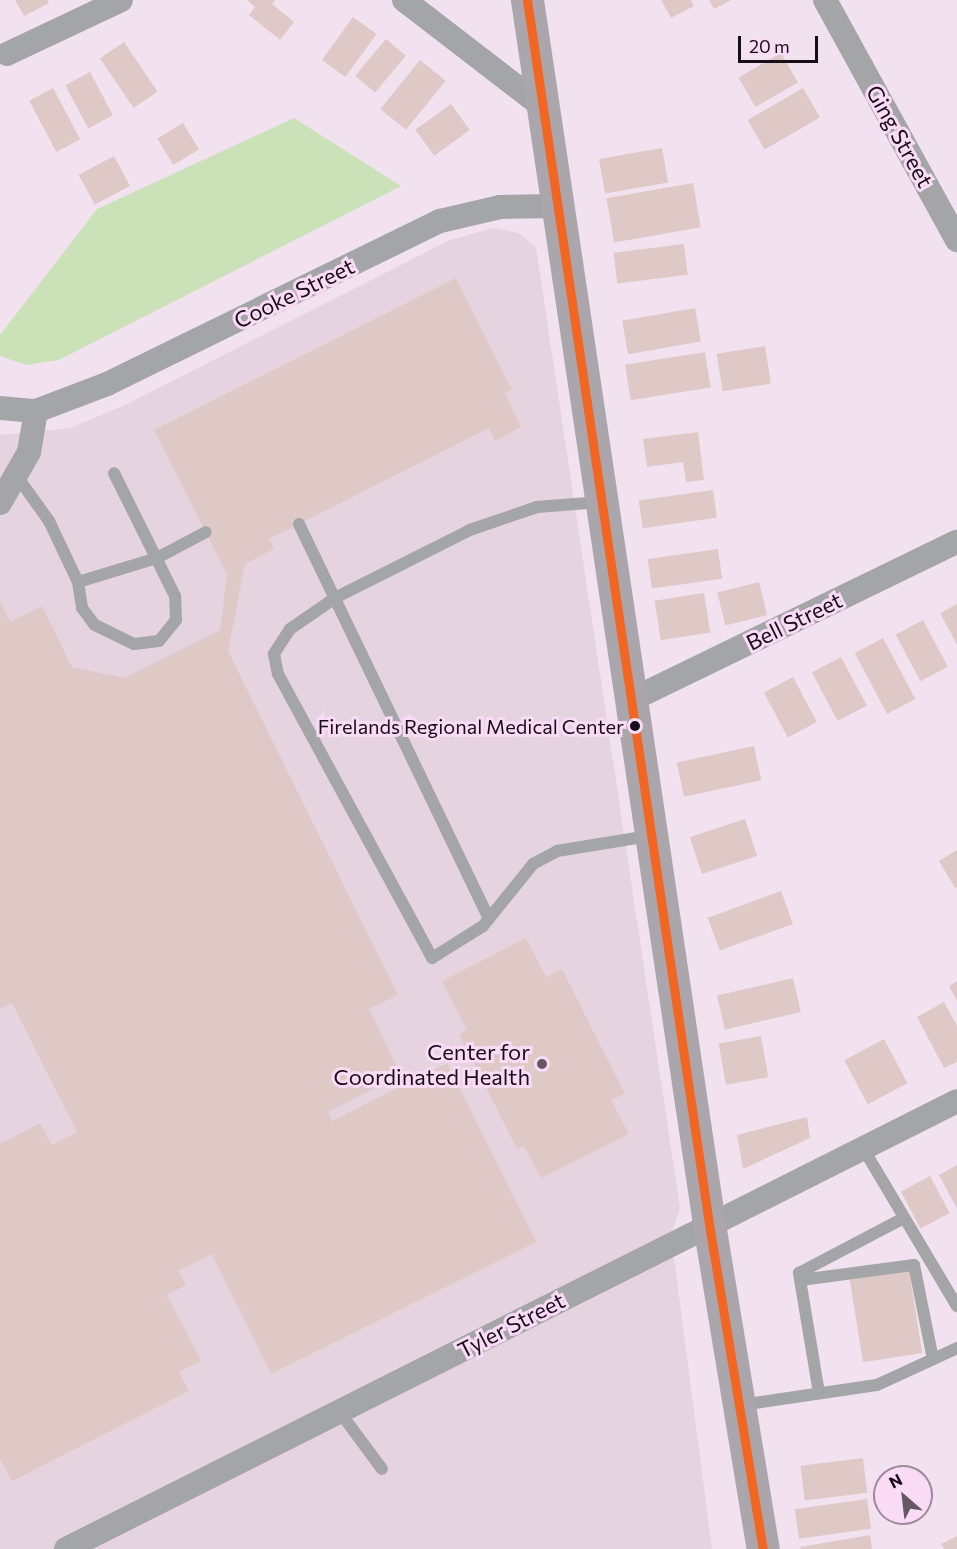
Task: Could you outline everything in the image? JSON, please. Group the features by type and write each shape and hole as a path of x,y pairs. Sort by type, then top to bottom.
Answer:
{"main road":[{"path":"527,0 560,206 601,502 709,1224 763,1549"}],"street":[{"path":"7,54 121,0"},
{"path":"404,0 543,107"},
{"name":"Ging Street","path":"825,0 957,240"},
{"name":"Cooke Street","path":"36,411 107,384 440,221 500,207 560,206"},
{"path":"0,408 36,411 29,452 0,503"},
{"name":"Bell Street","path":"631,700 957,542"},
{"name":"Tyler Street","path":"66,1549 957,1101"}],"lane":[{"path":"16,475 49,521 78,582 82,608 95,625 134,644 159,641 176,620 175,596 114,473"},
{"path":"601,502 537,507 502,517 335,598 290,629 274,654 278,674 432,958 489,920 533,864 557,851 650,836"},
{"path":"299,524 489,920"},
{"path":"78,582 157,558 206,532"},
{"path":"862,1148 902,1219 957,1306"},
{"path":"819,1393 799,1273 902,1219"},
{"path":"801,1280 914,1265 925,1255"},
{"path":"914,1265 933,1359"},
{"path":"740,1405 877,1385 957,1348"},
{"path":"339,1411 382,1469"}],"shaded area":[{"name":"Firelands Regional Medical Center","path":"493,228 519,233 536,247 680,1208 671,1234 712,1549 0,1549 0,435 70,428 123,406 450,240"}],"green space":[{"path":"294,118 401,186 59,360 26,365 0,356 0,335 97,209"}],"building":[{"path":"15,0 47,0 49,3 24,16"},
{"path":"247,0 275,0 272,4 294,22 280,40 249,15 255,7"},
{"path":"661,0 691,0 694,6 671,18"},
{"path":"709,0 731,0 714,9"},
{"path":"353,17 376,34 345,77 322,60"},
{"path":"386,39 406,56 375,92 355,76"},
{"path":"124,42 158,92 134,108 100,58"},
{"path":"781,53 798,82 756,107 739,78"},
{"path":"420,60 446,81 406,130 380,109"},
{"path":"90,72 113,115 88,128 65,85"},
{"path":"53,88 80,139 56,152 29,101"},
{"path":"803,88 820,117 765,149 748,120"},
{"path":"451,104 470,130 434,156 415,130"},
{"path":"183,123 199,150 173,165 157,138"},
{"path":"662,148 668,182 605,194 599,159"},
{"path":"114,156 130,186 95,205 79,175"},
{"path":"693,183 701,227 614,243 606,198"},
{"path":"684,244 688,275 617,283 614,253"},
{"name":"Firelands Regional Medical Center","path":"456,278 512,390 505,393 521,427 495,441 489,428 269,539 274,549 245,564 228,651 398,995 369,1009 401,1075 328,1112 332,1121 447,1063 536,1242 271,1374 212,1254 178,1271 186,1285 167,1295 201,1361 179,1372 189,1391 12,1481 0,1459 0,1144 40,1123 52,1145 77,1132 12,1003 0,1009 0,601 10,622 42,606 72,667 124,678 220,630 227,574 154,430"},
{"path":"695,308 701,341 628,354 622,321"},
{"path":"765,346 771,384 723,391 717,354"},
{"path":"705,352 711,388 631,400 625,365"},
{"path":"698,432 704,480 686,482 683,462 647,467 643,439"},
{"path":"713,490 717,518 643,528 639,500"},
{"path":"718,549 722,579 652,589 648,559"},
{"path":"759,582 767,615 726,625 717,592"},
{"path":"704,593 710,633 661,640 655,601"},
{"path":"957,604 957,645 940,613"},
{"path":"923,620 948,667 921,681 896,635"},
{"path":"883,638 915,699 887,714 855,653"},
{"path":"841,657 867,706 838,721 812,672"},
{"path":"793,677 817,722 788,738 764,692"},
{"path":"754,746 761,780 684,797 677,762"},
{"path":"745,819 757,856 702,874 690,837"},
{"path":"957,850 957,887 955,888 939,861"},
{"path":"781,891 793,924 720,951 708,918"},
{"name":"Center for Coordinated Health","path":"526,938 546,977 562,969 625,1094 611,1100 629,1134 541,1178 524,1146 517,1149 459,1034 467,1030 442,981"},
{"path":"793,978 801,1012 725,1030 717,996"},
{"path":"957,981 957,1001 949,986"},
{"path":"944,1002 957,1026 957,1062 944,1068 917,1017"},
{"path":"761,1036 768,1077 726,1085 719,1043"},
{"path":"884,1039 907,1083 868,1104 844,1060"},
{"path":"807,1117 810,1138 743,1169 737,1135"},
{"path":"957,1165 957,1209 939,1175"},
{"path":"930,1176 950,1213 921,1229 901,1191"},
{"path":"909,1270 922,1353 863,1362 850,1279"},
{"path":"863,1458 867,1493 805,1500 800,1466"},
{"path":"867,1499 871,1529 799,1539 795,1509"},
{"path":"870,1535 872,1549 801,1549 800,1547"},
{"path":"957,1536 957,1549 944,1549 941,1544"}],"transit line":[{"path":"527,0 709,1224 763,1549"}],"place":[{"name":"Firelands Regional Medical Center","path":"635,726"},
{"name":"Center for Coordinated Health","path":"542,1064"}]}
